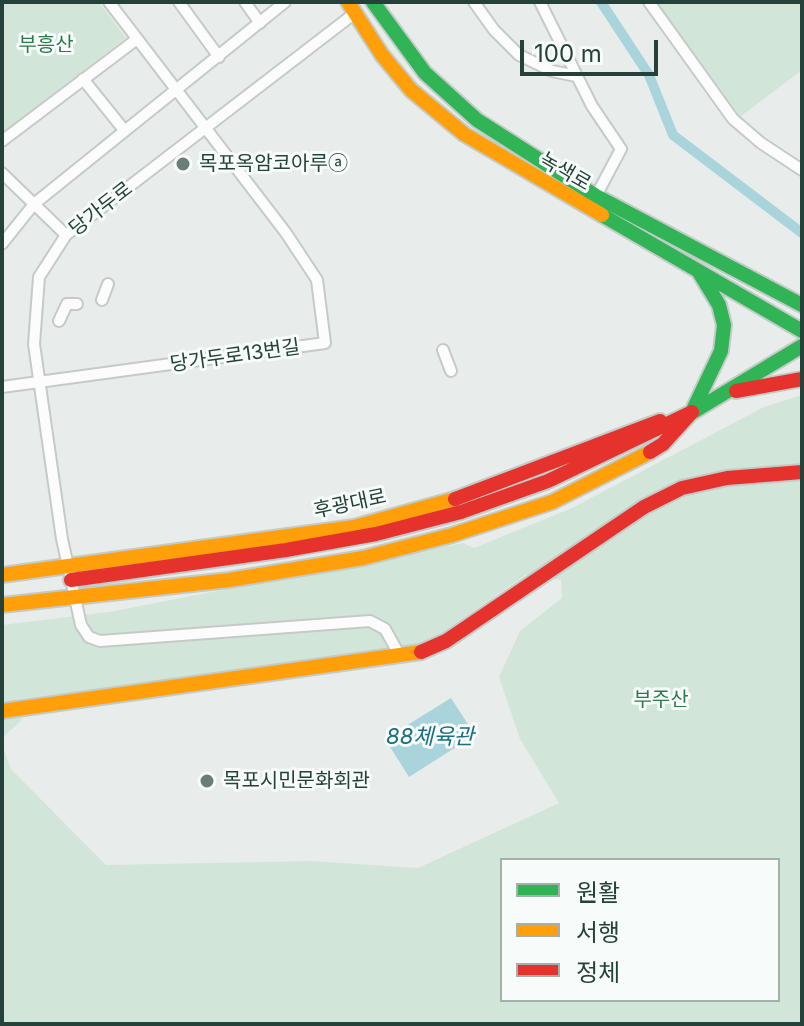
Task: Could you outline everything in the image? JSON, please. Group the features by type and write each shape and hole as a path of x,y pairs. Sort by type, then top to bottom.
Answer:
{"street":[{"path":"109,2 207,128"},
{"path":"179,2 219,57"},
{"path":"245,2 260,23"},
{"path":"2,244 34,204 285,2"},
{"path":"351,8 371,2"},
{"name":"녹색로","path":"371,2 425,73 477,120 596,196 802,305"},
{"path":"474,2 494,30 519,55 552,71 576,76"},
{"path":"540,2 576,76 621,149 596,196"},
{"path":"649,2 733,119 761,143 802,170"},
{"name":"녹색로","path":"351,8 411,90 464,134 802,331"},
{"name":"당가두로","path":"351,8 207,128 66,235 39,277 34,331 39,383 70,573 81,625 89,637 100,641 370,621 385,629 400,656"},
{"path":"2,141 137,39"},
{"path":"83,79 124,130"},
{"name":"당가두로13번길","path":"39,383 325,343 317,280 286,233 207,128"},
{"path":"2,173 66,235"},
{"path":"692,412 721,351 724,325 719,305 699,271"},
{"path":"102,300 108,284"},
{"path":"783,295 802,297"},
{"path":"59,321 67,304 77,304"},
{"name":"후광대로","path":"2,605 75,596 192,569 295,557 371,543 454,522 550,487 659,438 692,412 802,346"},
{"path":"443,350 451,371"},
{"path":"724,394 802,379"},
{"path":"2,387 39,383"},
{"name":"후광대로","path":"2,575 70,573 354,527 446,502 545,467 628,432 692,412"},
{"path":"2,711 417,654 446,641 644,507 682,488 727,478 802,472"}],"green space":[{"name":"부흥산","path":"2,2 99,2 126,38 2,133"},
{"path":"657,2 800,2 802,70 740,117"},
{"name":"부주산","path":"802,395 802,1024 2,1024 2,744 11,769 106,865 311,861 418,868 559,803 520,739 499,677 520,631 562,598 561,580 527,574 433,639 412,647 368,656 17,699 21,721 2,738 2,625 109,612 463,543 474,548 572,508 764,407"}],"water":[{"name":"88체육관","path":"451,698 475,735 409,777 385,739"}],"waterway":[{"path":"601,2 649,75 673,135 802,233"}],"traffic: fast":[{"path":"373,2 425,73 477,120 596,196 802,305"},
{"path":"602,215 802,331"},
{"path":"692,412 721,351 724,325 719,305 699,272"},
{"path":"693,412 802,346"}],"traffic: slow":[{"path":"348,2 382,55 411,90 464,134 602,215"},
{"path":"2,605 229,580 363,558 452,535 552,502 650,452"},
{"path":"2,575 354,527 455,499"},
{"path":"2,711 421,652"}],"traffic: jam":[{"path":"736,391 802,379"},
{"path":"71,580 286,550 376,534 461,512 548,481 692,412 663,444 650,452"},
{"path":"455,499 660,421"},
{"path":"421,652 446,641 644,507 682,488 727,478 802,472"}],"place":[{"name":"목포옥암코아루ⓐ","path":"183,164"},
{"name":"목포시민문화회관","path":"207,781"}]}
